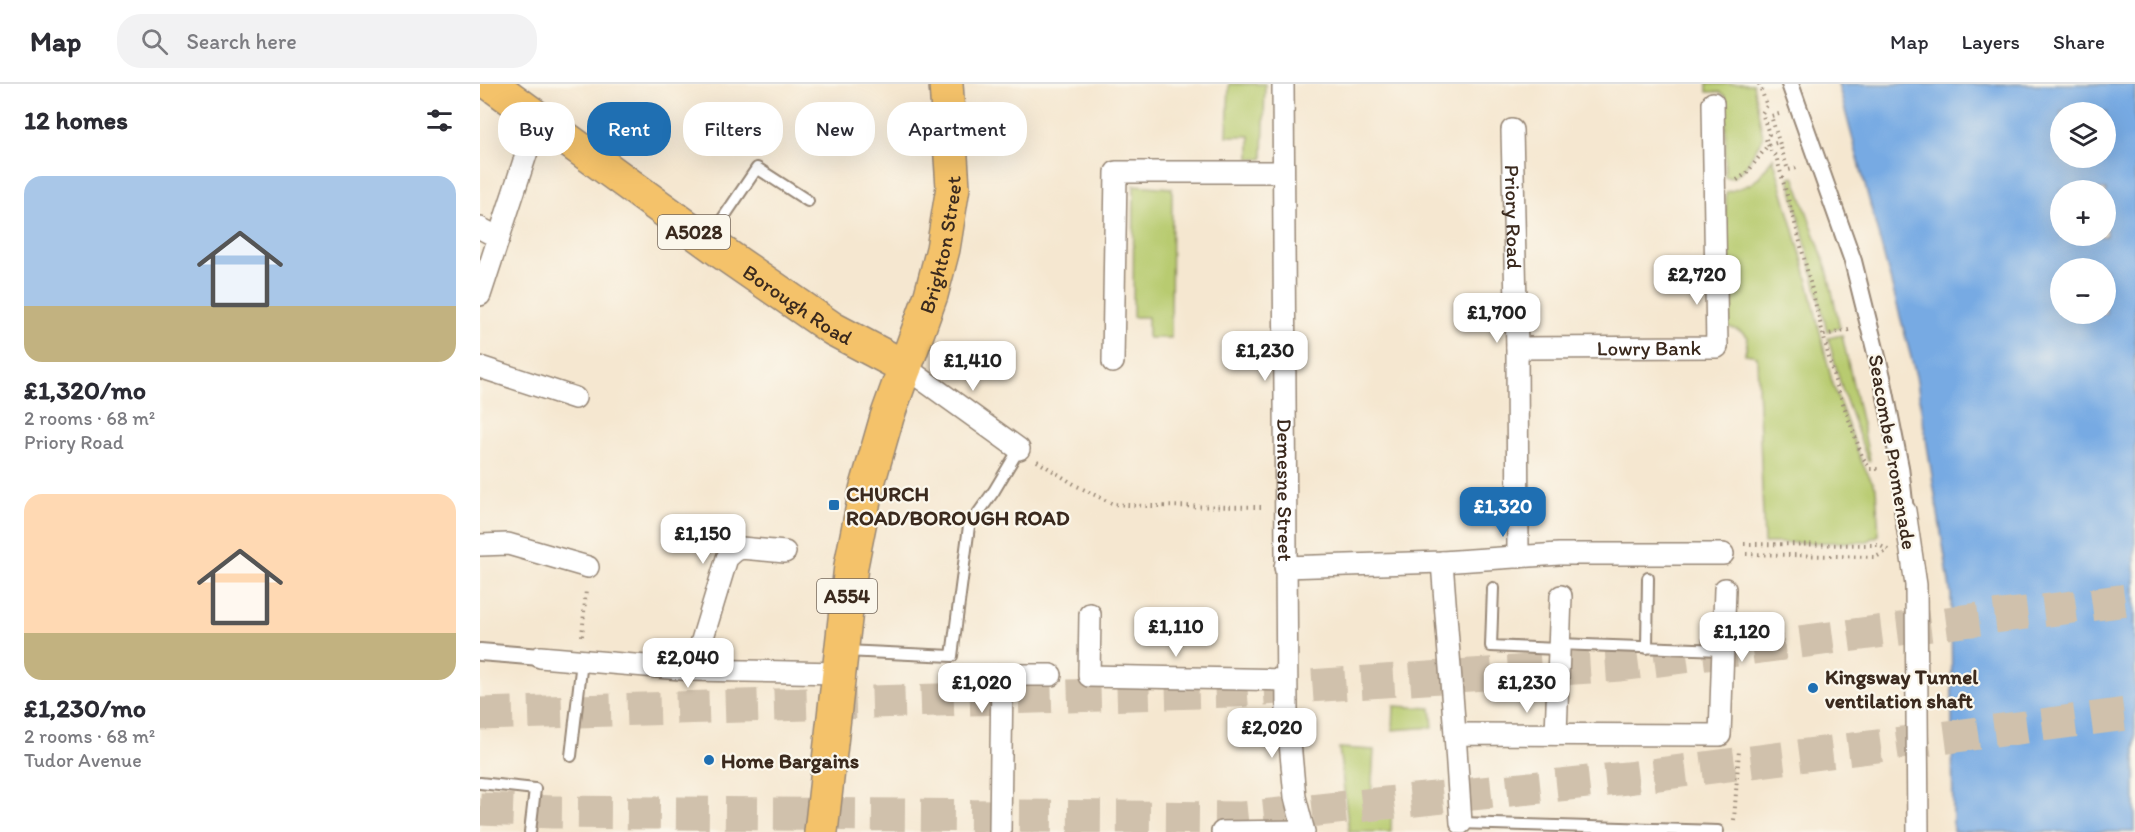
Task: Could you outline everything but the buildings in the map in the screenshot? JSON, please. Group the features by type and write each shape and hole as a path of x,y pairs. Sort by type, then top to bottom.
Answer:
{"main road":[{"name":"Borough Road","path":"491,84 516,102"},
{"name":"Brighton Street","path":"905,367 932,295 943,249 953,187 946,84"},
{"name":"Borough Road","path":"575,145 833,329 905,367"},
{"name":"A554","path":"821,832 851,566 866,490 887,417 905,367"}],"street":[{"name":"Demesne Street","path":"1283,84 1286,680 1295,797 1303,831"},
{"name":"Seacombe Promenade","path":"1791,84 1853,261 1882,377 1900,467 1916,585 1918,832"},
{"name":"Lowry Bank","path":"1517,348 1717,347 1713,103"},
{"name":"Priory Road","path":"1512,130 1517,348 1518,557"},
{"path":"480,295 526,156"},
{"path":"1113,362 1116,172 1283,172"},
{"path":"480,228 499,238"},
{"path":"480,366 575,398"},
{"path":"905,367 1019,449"},
{"path":"480,545 508,544 588,567"},
{"path":"693,670 727,558 741,548 785,552"},
{"path":"1285,567 1442,562 1559,554 1732,554"},
{"path":"1442,562 1461,824"},
{"path":"1455,734 1720,735 1725,589"},
{"path":"1556,734 1561,596"},
{"path":"1090,614 1089,676 1286,680"},
{"path":"480,652 693,670 840,662"},
{"path":"1000,832 1002,675 1051,675"},
{"path":"1222,832 1303,831"}],"lane":[{"path":"708,242 757,168 808,201"},
{"path":"840,662 952,656 969,526 994,491 1019,449"},
{"path":"1647,648 1648,578"},
{"path":"1493,588 1491,646 1722,650"},
{"path":"571,756 582,661"},
{"path":"480,783 535,789 530,832"},
{"path":"1461,824 1718,831"}],"path":[{"path":"1759,84 1767,106 1762,113 1769,134 1766,139 1771,152 1776,156 1834,378 1862,456 1870,469 1900,467"},
{"path":"1771,116 1788,170"},
{"path":"1742,177 1768,145 1780,142"},
{"path":"1824,334 1841,331"},
{"path":"1019,449 1077,486 1113,504 1285,506"},
{"path":"1735,544 1879,545 1888,550 1876,557 1732,554 1735,544"},
{"path":"582,661 588,567"},
{"path":"1720,735 1739,747 1734,821"}],"green space":[{"path":"1229,84 1265,84 1263,159 1250,159 1250,136 1227,136"},
{"path":"1707,84 1753,84 1763,137 1745,168 1733,178 1725,177 1726,97 1720,92 1707,92"},
{"path":"1773,157 1805,269 1832,382 1862,463 1876,488 1879,535 1866,542 1764,543 1757,356 1745,354 1748,337 1726,326 1726,192 1754,181"},
{"path":"1794,176 1827,269 1840,328 1827,331 1789,177"},
{"path":"1134,185 1172,188 1171,338 1148,338 1148,317 1133,317"},
{"path":"1842,335 1870,460 1868,461 1842,389 1828,338"},
{"path":"1394,706 1431,708 1433,727 1393,730"},
{"path":"1339,748 1374,750 1371,798 1392,800 1391,832 1349,832"}],"water":[{"path":"1838,84 2135,84 2135,832 1953,832 1951,595 1916,376"}],"tunnel":[{"path":"480,714 1234,691 1620,665 2135,599"},
{"path":"480,809 553,812 1241,818 1627,778 2135,713"}],"place":[{"name":"CHURCH ROAD/BOROUGH ROAD","path":"834,505"},
{"name":"Kingsway Tunnel ventilation shaft","path":"1813,688"},
{"name":"Home Bargains","path":"709,760"}]}
